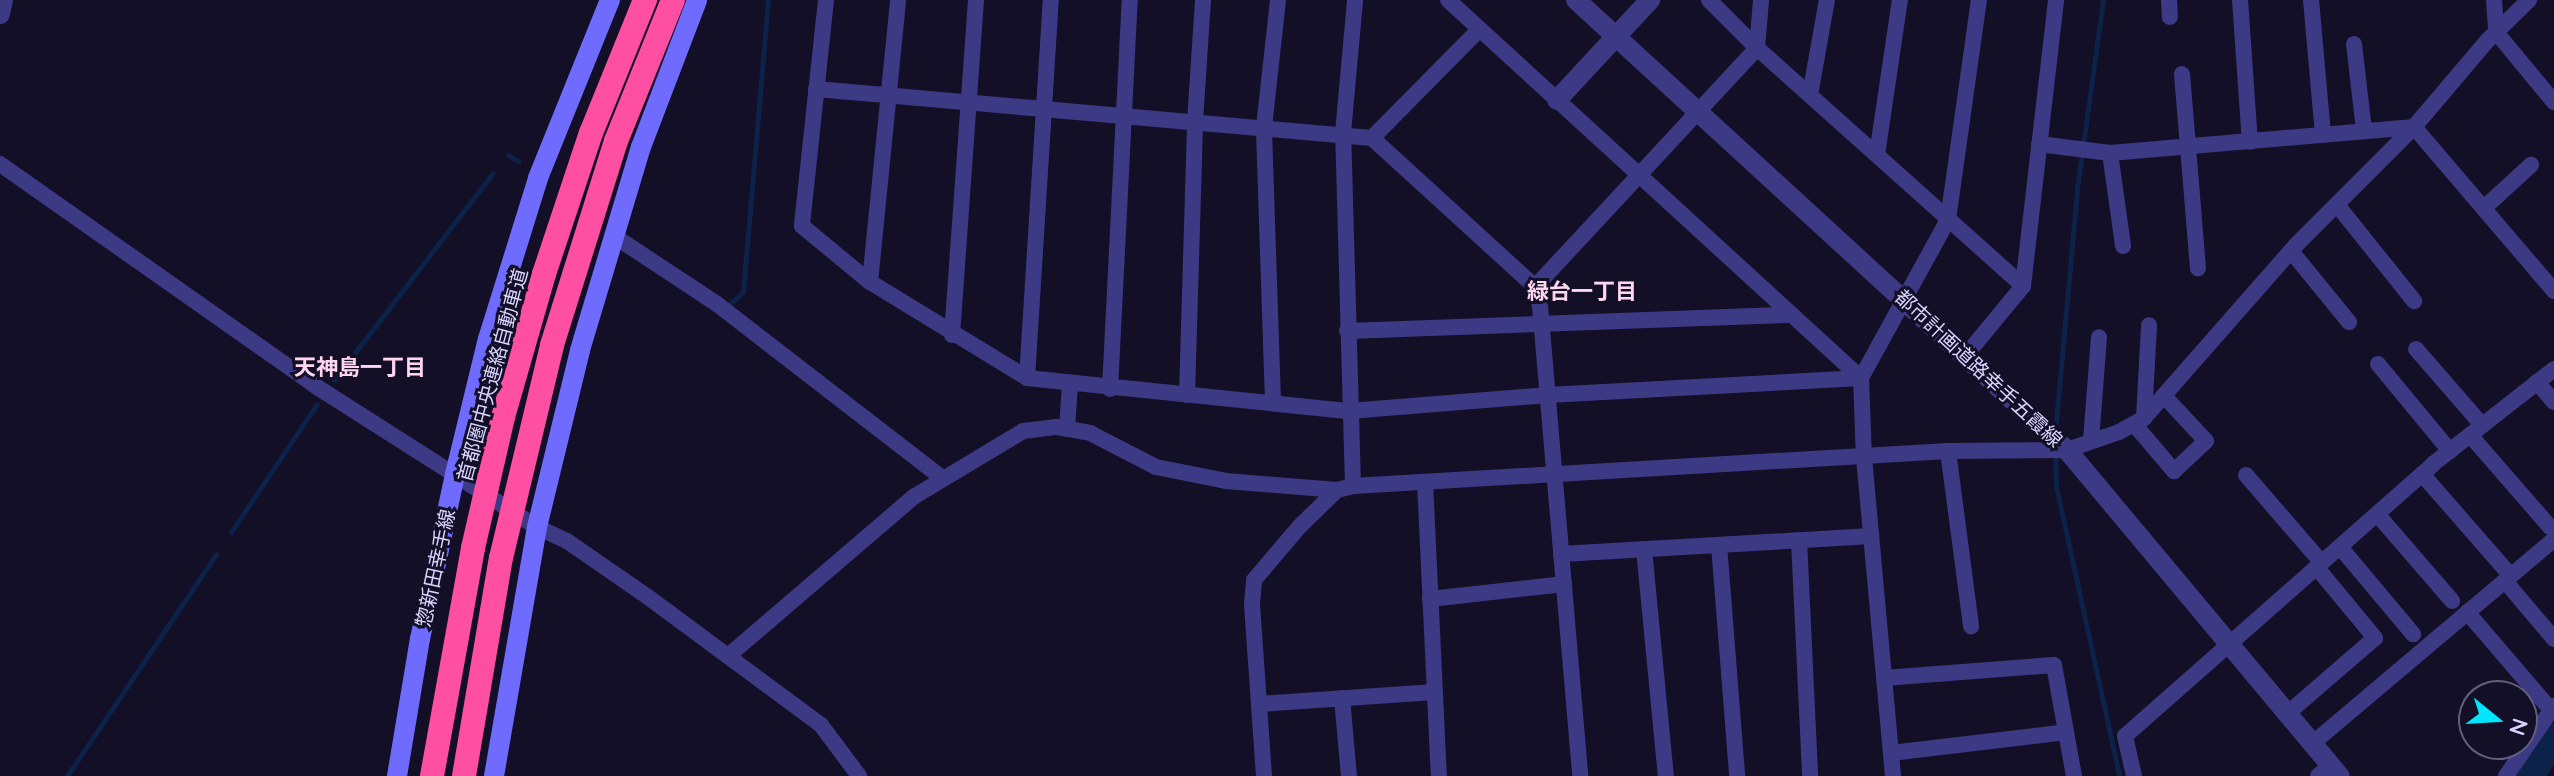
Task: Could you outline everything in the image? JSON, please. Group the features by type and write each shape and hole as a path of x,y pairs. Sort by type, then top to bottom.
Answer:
{"highway":[{"name":"首都圏中央連絡自動車道","path":"432,776 473,548 503,417 544,274 591,133 645,0"},
{"path":"464,776 501,558 552,345 616,141 673,0"}],"main road":[{"name":"惣新田幸手線","path":"397,776 455,474 488,339 538,178 610,0"},
{"path":"494,776 537,527 580,350 663,83 697,0"}],"street":[{"path":"0,14 3,0"},
{"path":"826,0 802,226 870,282 952,335 1027,378 1110,389 1349,411 1548,395 1861,378"},
{"path":"870,282 898,0"},
{"path":"952,335 976,0"},
{"path":"1027,378 1051,0"},
{"path":"1110,389 1130,0"},
{"path":"1187,395 1195,121 1203,0"},
{"path":"1273,402 1264,127 1278,0"},
{"path":"1264,776 1252,604 1254,580 1300,526 1345,488 1349,411 1343,133 1355,0"},
{"path":"1448,0 1861,378"},
{"name":"都市計画道路幸手五霞線","path":"1576,0 2067,450 2313,743 2330,772"},
{"path":"1557,100 1650,0"},
{"path":"1709,0 1757,48 2023,286"},
{"path":"1535,287 1757,48 1761,0"},
{"path":"1810,95 1827,0"},
{"path":"1877,155 1900,0"},
{"path":"1893,776 1864,459 1861,378 1948,220 1979,0"},
{"path":"1966,355 2023,286 2056,0"},
{"path":"2240,0 2250,142"},
{"path":"2311,0 2323,134"},
{"path":"2494,0 2496,32 2554,102"},
{"path":"728,656 903,505 942,478 1023,431 1067,429 1090,433 1156,467 1226,481 1345,488 1864,459 1948,451 2067,450 2139,421 2291,251 2414,127 2496,32 2529,0"},
{"path":"1372,138 1480,29"},
{"path":"2354,44 2364,130"},
{"path":"2182,74 2198,268"},
{"path":"816,89 969,100 1372,138 1535,287 1548,395 1580,776"},
{"path":"2039,144 2110,153 2414,127"},
{"path":"2414,127 2554,291"},
{"path":"2110,153 2123,246"},
{"path":"0,164 317,387 537,527 567,541 821,725 859,776"},
{"path":"2484,208 2531,165"},
{"path":"2338,206 2414,301"},
{"path":"614,236 717,304 942,478"},
{"path":"2291,251 2349,322"},
{"path":"1347,331 1792,315"},
{"path":"2149,325 2139,421 2174,471 2206,441 2164,396"},
{"path":"2091,441 2099,337"},
{"path":"2313,743 2508,578 2552,533 2416,349"},
{"path":"2378,364 2450,451"},
{"path":"2134,776 2125,736 2422,474 2554,369"},
{"path":"2537,382 2554,402"},
{"path":"1067,429 1070,384"},
{"path":"1948,451 1971,626"},
{"path":"2422,474 2554,639"},
{"path":"2246,475 2375,638 2288,713"},
{"path":"1425,482 1439,776"},
{"path":"2377,514 2452,601"},
{"path":"1561,554 1871,536"},
{"path":"1799,540 1810,776"},
{"path":"1719,545 1737,776"},
{"path":"2340,547 2413,634"},
{"path":"1644,549 1666,776"},
{"path":"1430,599 1564,584"},
{"path":"2467,612 2553,708 2506,776"},
{"path":"1884,678 2054,665 2074,776"},
{"path":"1259,704 1435,692"},
{"path":"1342,698 1349,776"},
{"path":"1891,753 2066,732"}],"waterway":[{"path":"730,304 743,292 768,0"},
{"path":"2055,432 2077,188 2103,0"},
{"path":"508,155 518,161"},
{"path":"334,380 492,174"},
{"path":"231,532 317,404"},
{"path":"2055,454 2056,486 2119,776"},
{"path":"67,776 216,554"},
{"path":"2529,776 2554,737"}],"district":[{"name":"緑台一丁目","path":"1582,292"},
{"name":"天神島一丁目","path":"360,368"}]}
